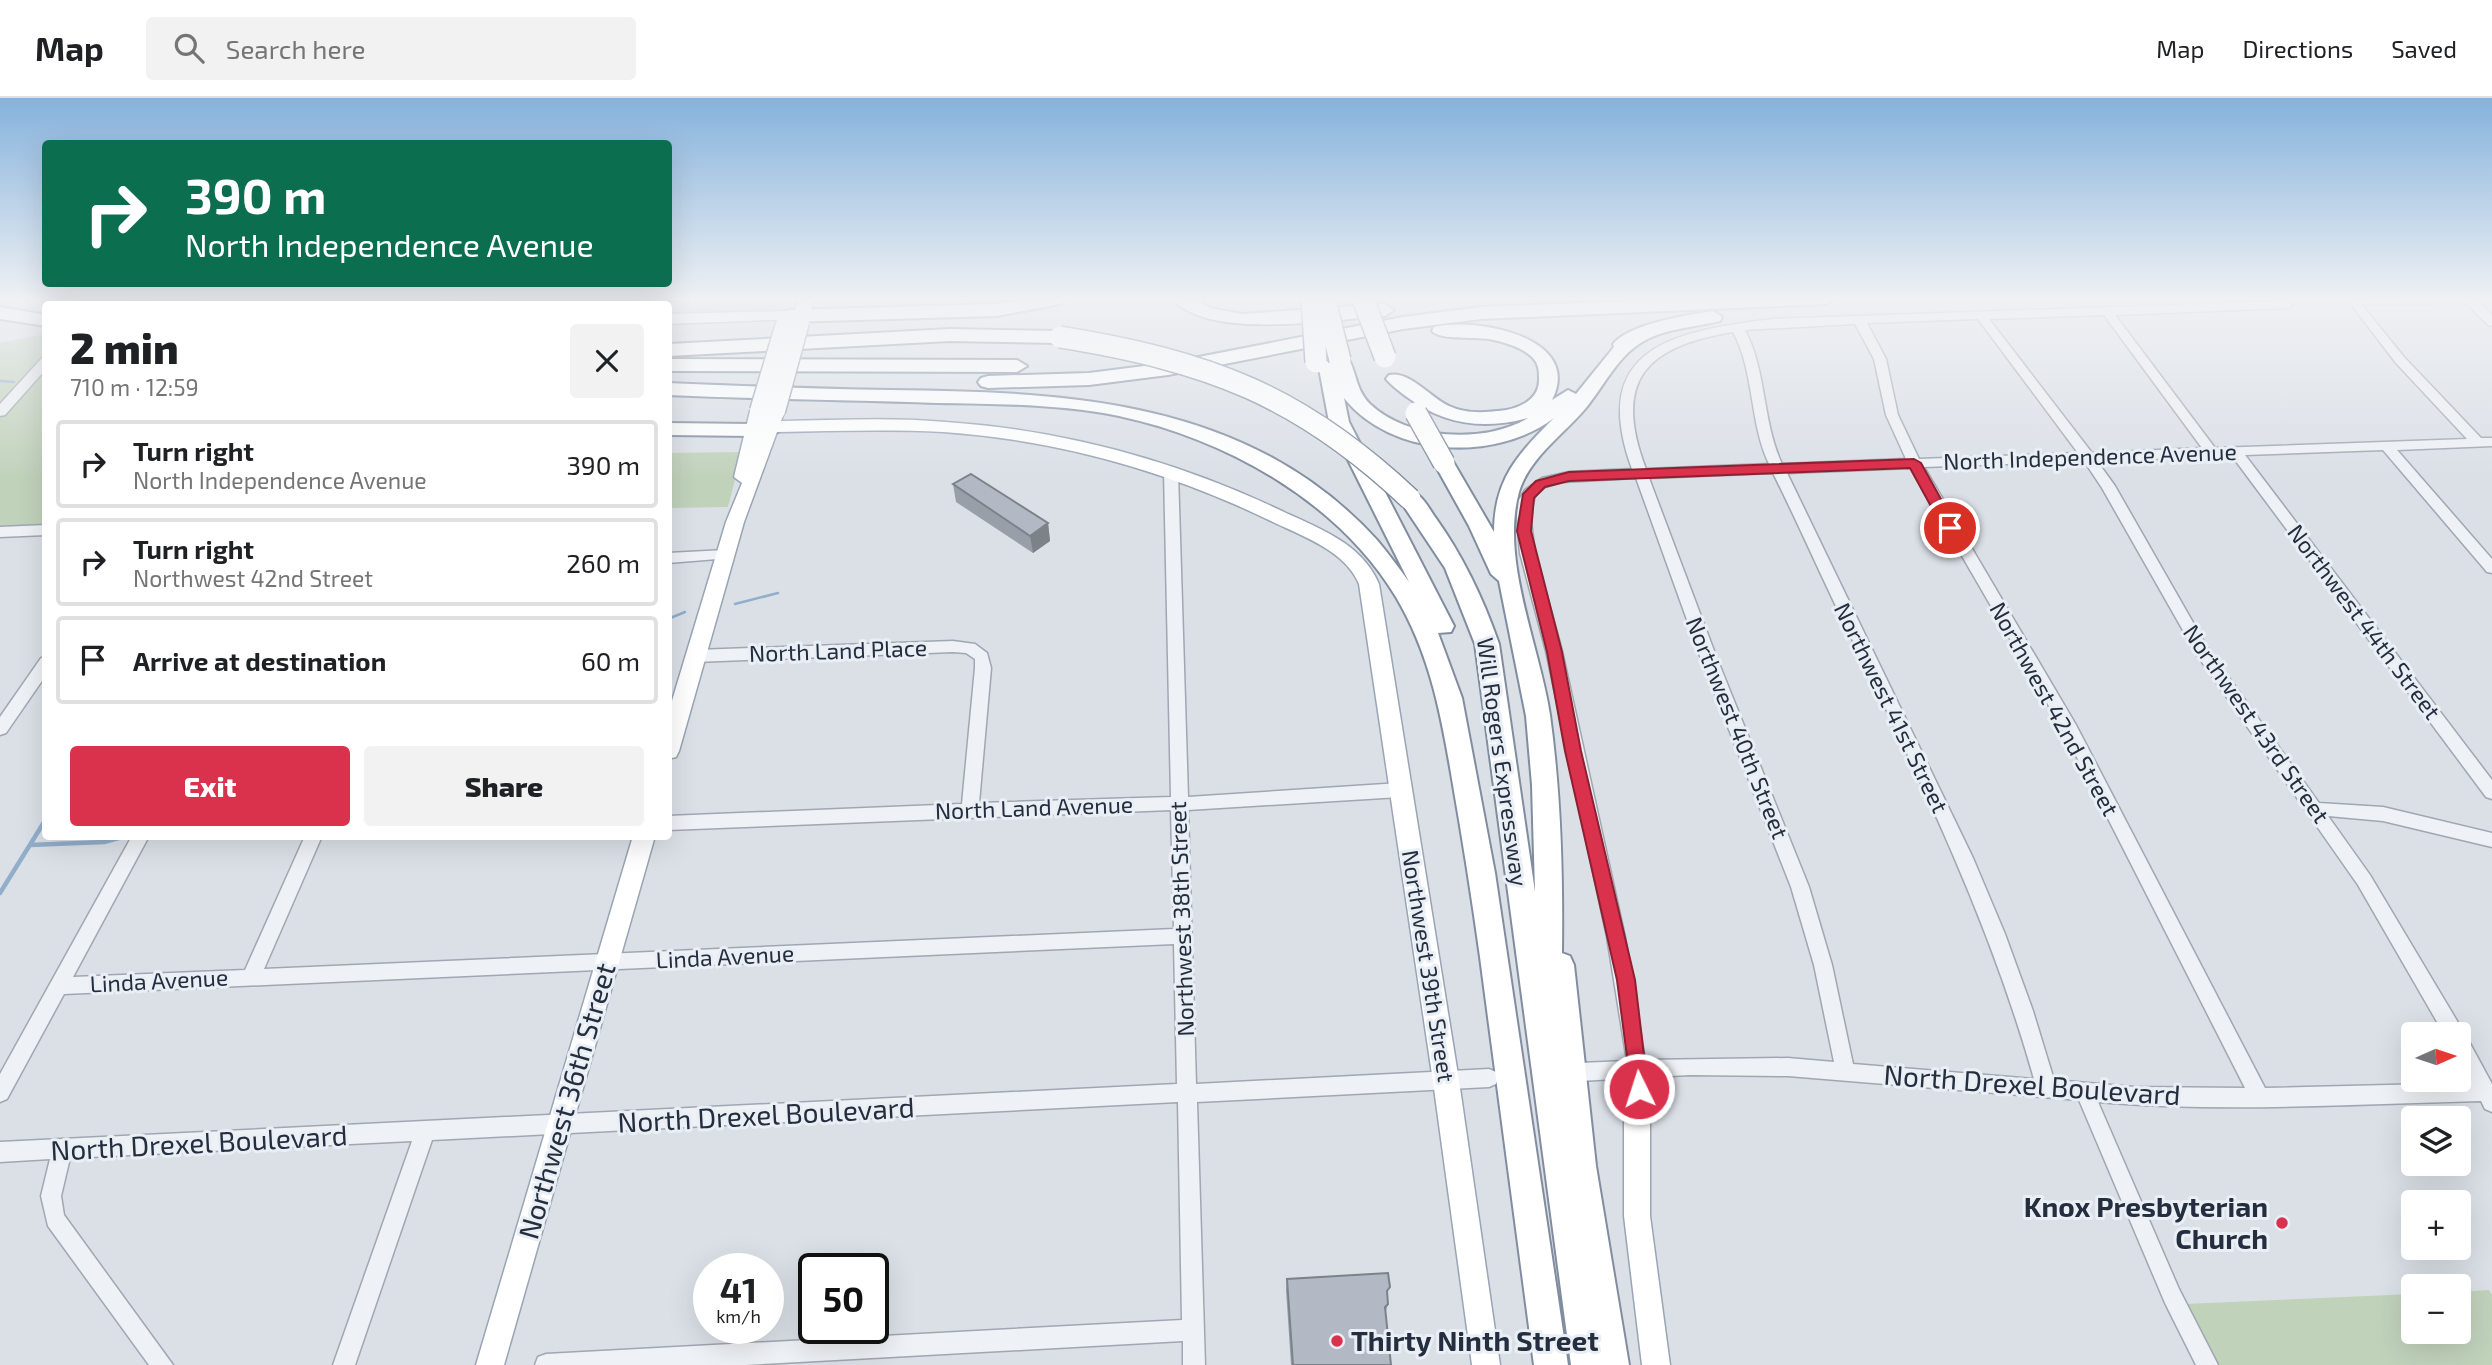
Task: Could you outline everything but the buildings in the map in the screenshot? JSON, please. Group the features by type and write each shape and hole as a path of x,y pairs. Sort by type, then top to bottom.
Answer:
{"highway":[{"path":"672,365 989,366 1074,363 1117,358"},
{"name":"Will Rogers Expressway","path":"1173,358 1231,377 1270,395 1307,415 1345,441 1410,499 1457,566 1470,593 1487,643 1588,1365"},
{"path":"672,383 1048,381 1168,369 1224,358"},
{"path":"1328,358 1339,422 1357,462 1441,622 1457,664 1472,740 1482,873"},
{"path":"1386,358 1487,541 1511,598 1529,658 1537,707 1566,1048 1584,1188 1612,1365"},
{"path":"1396,379 1439,409 1478,419 1503,418 1522,412 1541,400 1550,383 1546,366 1540,358"},
{"path":"1328,362 1354,397 1380,420 1419,435 1453,441 1474,440 1518,431 1544,417 1605,358"},
{"path":"1511,598 1504,525 1505,506 1515,477 1614,358"},
{"name":"Will Rogers Expressway","path":"672,389 1003,398 1090,405 1174,425 1238,449 1310,491 1360,534 1393,573 1424,625 1444,673 1450,698 1482,873 1550,1365"},
{"path":"672,429 765,420"},
{"path":"1545,1059 1548,860"},
{"path":"1533,1242 1533,1365"}],"main road":[{"path":"672,737 783,358"},
{"path":"765,420 997,432 1071,444 1171,472"},
{"name":"Northwest 39th Street","path":"1171,472 1284,519 1335,547 1362,568 1368,584 1446,1081 1486,1365"},
{"name":"Northwest 36th Street","path":"490,1365 643,840"},
{"path":"1637,1068 1637,1216 1656,1365"}],"street":[{"name":"Northwest 40th Street","path":"1648,358 1641,364 1629,386 1629,430 1640,473 1708,656 1800,887 1823,965 1846,1072"},
{"name":"Northwest 41st Street","path":"1751,358 1763,432 1839,601 1910,744 1979,894 2019,997 2047,1090"},
{"name":"Northwest 42nd Street","path":"1880,358 1894,424 1914,463 2070,729 2260,1097"},
{"name":"Northwest 43rd Street","path":"2011,358 2088,457 2129,519 2172,602 2215,672 2316,810 2386,915 2447,1022"},
{"path":"2142,358 2211,452"},
{"path":"2398,358 2477,442"},
{"path":"0,412 42,365"},
{"name":"North Independence Avenue","path":"1637,1068 1626,980 1573,751 1553,645 1524,531 1528,497 1541,484 1556,478 1640,473 2492,442"},
{"path":"2386,445 2492,568"},
{"name":"Northwest 44th Street","path":"2235,451 2492,792"},
{"name":"Northwest 38th Street","path":"1171,472 1194,1365"},
{"path":"0,532 42,530"},
{"path":"672,558 725,555"},
{"name":"North Land Place","path":"696,656 955,646 978,652 983,668 970,810"},
{"path":"0,729 42,668"},
{"name":"North Land Avenue","path":"672,824 970,810 1179,804 1400,790"},
{"path":"2316,810 2346,808 2377,812 2492,840"},
{"path":"0,1093 138,840"},
{"path":"251,977 312,840"},
{"name":"Linda Avenue","path":"59,986 1182,936"},
{"path":"2471,1064 2489,1098"},
{"name":"North Drexel Boulevard","path":"1579,1072 1755,1066 2085,1093 2489,1098"},
{"name":"North Drexel Boulevard","path":"0,1152 1489,1078"},
{"path":"2085,1093 2183,1321 2207,1365"},
{"path":"344,1365 425,1132"},
{"path":"62,1149 51,1196 55,1219 162,1365"},
{"path":"546,1365 1194,1330"}],"green space":[{"path":"0,358 42,358 42,526 0,527"},
{"path":"742,452 728,507 672,508 672,453"},
{"path":"2489,1290 2492,1295 2492,1365 2213,1365 2185,1304 2401,1295 2401,1344 2471,1344 2471,1291"}],"waterway":[{"path":"0,381 14,382"},
{"path":"735,604 778,593"},
{"path":"672,617 685,612"},
{"path":"0,893 42,825"},
{"path":"30,845 111,840"}],"place":[{"name":"Knox Presbyterian Church","path":"2282,1223"},
{"name":"Thirty Ninth Street","path":"1337,1341"}],"route":[{"path":"1639,1089 1626,980 1573,751 1555,652 1524,531 1526,500 1541,484 1569,476 1914,463 1950,528"}]}
